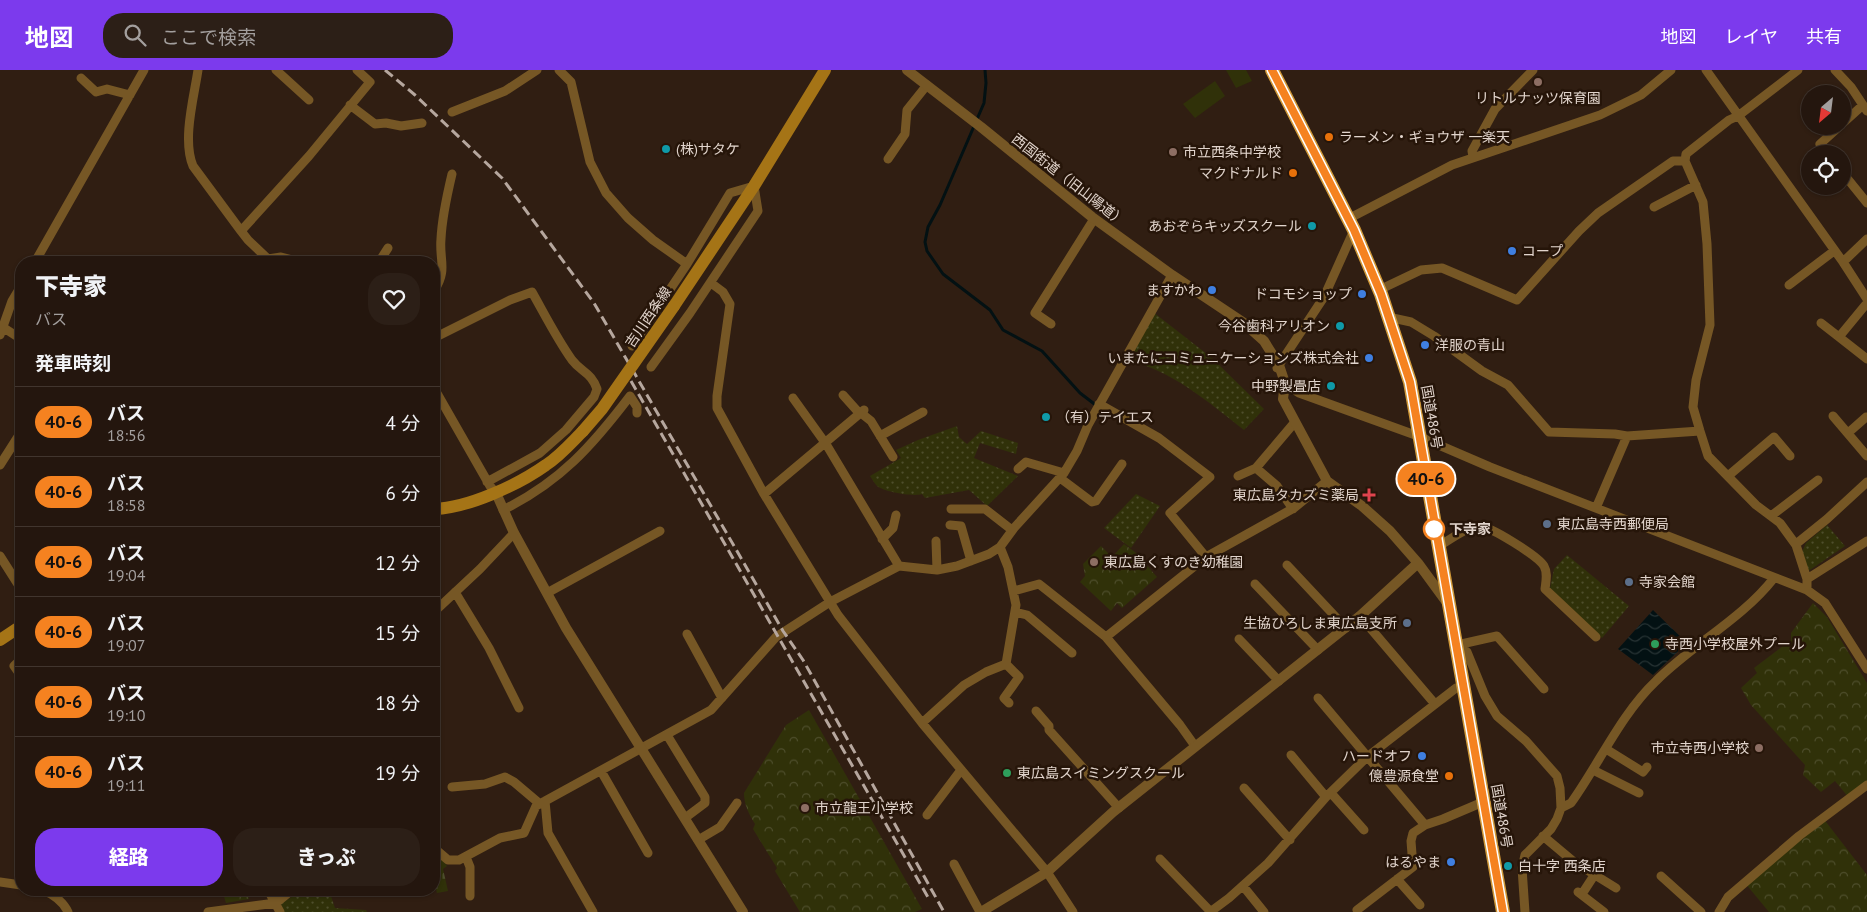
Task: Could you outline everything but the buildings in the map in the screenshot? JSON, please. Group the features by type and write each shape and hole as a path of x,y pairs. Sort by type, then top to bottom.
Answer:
{"highway":[{"name":"国道486号","path":"1272,70 1351,225 1380,290 1410,382 1418,436 1457,646 1462,688 1503,912"}],"main road":[{"name":"吉川西条線","path":"440,509 496,493 545,466 567,448 583,431 602,409 674,306 754,186 825,70"},
{"path":"0,640 15,630"}],"street":[{"path":"38,256 144,70"},
{"path":"198,70 191,101 189,155 193,166 248,240 263,256"},
{"path":"276,70 309,100"},
{"path":"241,231 309,156 370,82 357,70"},
{"path":"452,112 505,91 537,70"},
{"path":"559,70 571,82 590,162 606,193 628,218 653,240 687,264"},
{"name":"西国街道（旧山陽道）","path":"907,70 981,127 1094,219 1172,276 1244,323 1264,342 1278,367 1283,381 1283,399 1327,481 1362,506 1390,531 1418,563 1450,606"},
{"path":"1473,157 1472,151 1494,109 1533,70"},
{"path":"1278,367 1324,297 1351,225 1452,165 1600,115 1641,95 1671,70"},
{"path":"1706,70 1843,262 1867,299"},
{"path":"1798,70 1686,154 1685,161 1703,202 1707,244 1710,325 1696,380 1693,407 1708,456 1756,505 1780,523 1796,544 1807,579 1807,590"},
{"path":"1835,70 1851,87 1865,108 1851,118"},
{"path":"81,78 96,92 106,89 130,95"},
{"path":"888,159 905,134 907,110 927,85"},
{"path":"350,105 375,124 386,123 401,126 422,123"},
{"path":"1821,145 1830,135"},
{"path":"1380,290 1421,270 1442,268 1517,300 1578,231 1598,213 1673,162 1685,161"},
{"path":"440,278 443,262 440,241 445,201 452,174"},
{"path":"1851,183 1867,203"},
{"path":"1654,207 1696,185"},
{"path":"632,346 687,264 730,193 754,186 758,211 711,283 651,367"},
{"path":"1051,324 1036,313 1094,219"},
{"path":"1843,262 1867,240"},
{"path":"382,256 388,248"},
{"path":"1789,285 1834,251"},
{"path":"440,853 448,860 459,860 500,838 524,832 536,806 711,710 776,636 830,602 899,566 937,570 971,561 989,554 1000,547 1012,530 1062,476 1077,451 1099,404 1172,276"},
{"path":"711,283 724,292 730,304 717,408 764,494 830,602 922,723 1047,872 1074,912"},
{"path":"440,335 510,300 532,292 573,361 590,375 597,389 566,430 540,453 488,482"},
{"path":"15,297 2,332 15,337"},
{"path":"1839,337 1867,304"},
{"path":"1388,317 1411,322 1482,371 1508,385 1549,432 1627,436 1700,431"},
{"path":"1821,322 1867,359"},
{"path":"646,325 670,342"},
{"path":"1283,381 1299,393 1418,436 1490,467 1807,590 1825,603 1867,669"},
{"path":"595,393 620,410"},
{"path":"844,395 871,421 893,457"},
{"path":"503,510 545,486 570,467 594,443 630,396 637,413"},
{"path":"440,398 496,493 514,533 566,628 743,912"},
{"path":"794,398 826,444 899,566"},
{"path":"1099,404 1159,438 1210,477 1170,513 1206,557"},
{"path":"880,436 923,412"},
{"path":"764,494 861,413"},
{"path":"1833,416 1867,456"},
{"path":"1848,433 1866,417"},
{"path":"1238,476 1256,468 1295,422"},
{"path":"1596,508 1627,436"},
{"path":"1728,476 1774,437 1790,456"},
{"path":"0,465 15,441"},
{"path":"1018,469 1026,462 1062,476 1092,502 1096,500 1122,464"},
{"path":"1256,468 1277,486 1293,509"},
{"path":"1771,516 1818,480"},
{"path":"1106,637 1206,557 1293,509 1327,481"},
{"path":"1796,544 1827,519 1867,482"},
{"path":"951,509 985,509 1012,530"},
{"path":"882,539 893,528 896,515"},
{"path":"950,525 961,526 971,561"},
{"path":"1438,547 1470,528 1480,526 1498,534 1522,548 1543,564 1547,572 1545,589 1596,637"},
{"path":"547,593 660,530"},
{"path":"440,604 480,570 514,533"},
{"path":"936,541 937,570"},
{"path":"1807,579 1867,541"},
{"path":"1000,547 1008,567 1016,605 1006,664"},
{"path":"0,556 15,580"},
{"path":"954,864 981,912 1047,872 1118,808 1346,628 1418,563"},
{"path":"1287,565 1346,628"},
{"path":"1560,808 1571,803 1626,717 1656,681 1756,599 1774,578"},
{"path":"1014,591 1039,584 1106,637 1180,725 1195,746"},
{"path":"1255,584 1318,650"},
{"path":"455,592 489,648 519,708"},
{"path":"1015,612 1027,615 1072,653"},
{"path":"1360,616 1435,704"},
{"path":"687,634 722,698"},
{"path":"1457,646 1497,636 1544,689"},
{"path":"1239,639 1279,680"},
{"path":"1457,646 1467,652 1485,696 1497,716 1526,741 1554,771 1560,788 1560,808 1551,829 1525,855 1523,862 1522,877 1525,912"},
{"path":"922,723 964,685 986,672 1006,664"},
{"path":"1006,664 1019,677 1004,698 1009,703"},
{"path":"1160,859 1211,912 1243,886 1290,840 1329,795 1367,757 1456,688 1462,688"},
{"path":"1318,698 1425,825"},
{"path":"1036,711 1049,726 1049,730 1118,808"},
{"path":"667,735 705,797 705,804 684,818"},
{"path":"1606,749 1643,772 1646,767"},
{"path":"1291,755 1364,830"},
{"path":"927,815 961,770"},
{"path":"1593,770 1639,793"},
{"path":"601,771 648,853"},
{"path":"452,787 485,784 505,777 543,802 548,833 593,912"},
{"path":"1720,912 1728,897 1799,836 1867,785"},
{"path":"1244,788 1290,840"},
{"path":"1358,912 1357,910 1413,867 1410,842 1412,833 1425,825 1443,820 1483,802"},
{"path":"698,840 720,827 738,804"},
{"path":"1543,836 1574,862 1616,888"},
{"path":"466,857 470,868 470,896"},
{"path":"1595,874 1580,893 1604,912"},
{"path":"1662,876 1701,912"},
{"path":"1397,878 1420,905"},
{"path":"0,882 15,885"},
{"path":"1243,886 1264,912"},
{"path":"54,896 64,904 68,912"},
{"path":"272,896 280,912"},
{"path":"208,912 276,903 285,896"}],"green space":[{"path":"1226,70 1246,70 1252,81 1236,88"},
{"path":"1215,81 1225,96 1195,118 1183,104"},
{"path":"1153,312 1212,358 1264,409 1244,430 1203,398 1174,379 1159,371 1126,360"},
{"path":"957,426 959,437 967,444 981,431 1018,443 1016,454 980,443 974,458 1018,476 987,506 969,490 925,498 922,494 892,492 881,488 876,485 870,476 901,458 896,450"},
{"path":"1136,494 1160,506 1131,548 1104,528"},
{"path":"1827,525 1845,546 1807,572 1801,554 1806,543"},
{"path":"1124,544 1135,552 1157,577 1122,608 1117,603 1111,611 1080,582 1085,576 1083,564 1101,546 1112,557"},
{"path":"1567,555 1629,606 1602,638 1550,588 1554,569"},
{"path":"1813,603 1827,617 1867,683 1867,782 1849,798 1835,781 1821,792 1803,775 1805,765 1751,705 1741,688 1757,673 1754,668 1791,640 1791,633"},
{"name":"市立龍王小学校","path":"809,710 922,909 915,912 800,912 775,871 777,868 753,829 755,824 746,805 744,793 786,725"},
{"path":"1823,818 1867,875 1867,912 1769,912 1745,883"},
{"path":"440,857 447,866 443,869 448,891 440,892"},
{"path":"224,896 248,896 249,899 226,903"},
{"path":"293,896 331,896 335,908 366,910 367,912 284,912 281,904"}],"water":[{"name":"寺西小学校屋外プール","path":"1653,610 1687,643 1653,675 1618,649"}],"waterway":[{"path":"985,70 984,103 940,205 928,227 925,242 927,251 943,274 990,310 1003,330 1042,351 1080,393 1097,406"}],"railway":[{"path":"385,70 415,95 502,178 594,303 783,631 803,660 944,912"},
{"path":"631,381 929,899"}],"bus line":[{"name":"40-6","path":"1272,70 1354,230 1381,294 1410,382 1418,436 1457,646 1462,688 1503,912"}],"place":[{"name":"リトルナッツ保育園","path":"1538,82"},
{"name":"ラーメン・ギョウザ 一楽天","path":"1329,137"},
{"name":"(株)サタケ","path":"666,149"},
{"name":"市立西条中学校","path":"1173,152"},
{"name":"マクドナルド","path":"1293,173"},
{"name":"あおぞらキッズスクール","path":"1312,226"},
{"name":"コープ","path":"1512,251"},
{"name":"ますかわ","path":"1212,290"},
{"name":"ドコモショップ","path":"1362,294"},
{"name":"今谷歯科アリオン","path":"1340,326"},
{"name":"洋服の青山","path":"1425,345"},
{"name":"いまたにコミュニケーションズ株式会社","path":"1369,358"},
{"name":"中野製畳店","path":"1331,386"},
{"name":"（有）テイエス","path":"1046,417"},
{"name":"東広島タカズミ薬局","path":"1369,495"},
{"name":"東広島寺西郵便局","path":"1547,524"},
{"name":"下寺家","path":"1434,529"},
{"name":"東広島くすのき幼稚園","path":"1094,562"},
{"name":"寺家会館","path":"1629,582"},
{"name":"生協ひろしま東広島支所","path":"1407,623"},
{"name":"寺西小学校屋外プール","path":"1655,644"},
{"name":"市立寺西小学校","path":"1759,748"},
{"name":"ハードオフ","path":"1422,756"},
{"name":"東広島スイミングスクール","path":"1007,773"},
{"name":"億豊源食堂","path":"1449,776"},
{"name":"市立龍王小学校","path":"805,808"},
{"name":"はるやま","path":"1451,862"},
{"name":"白十字 西条店","path":"1508,866"}]}
